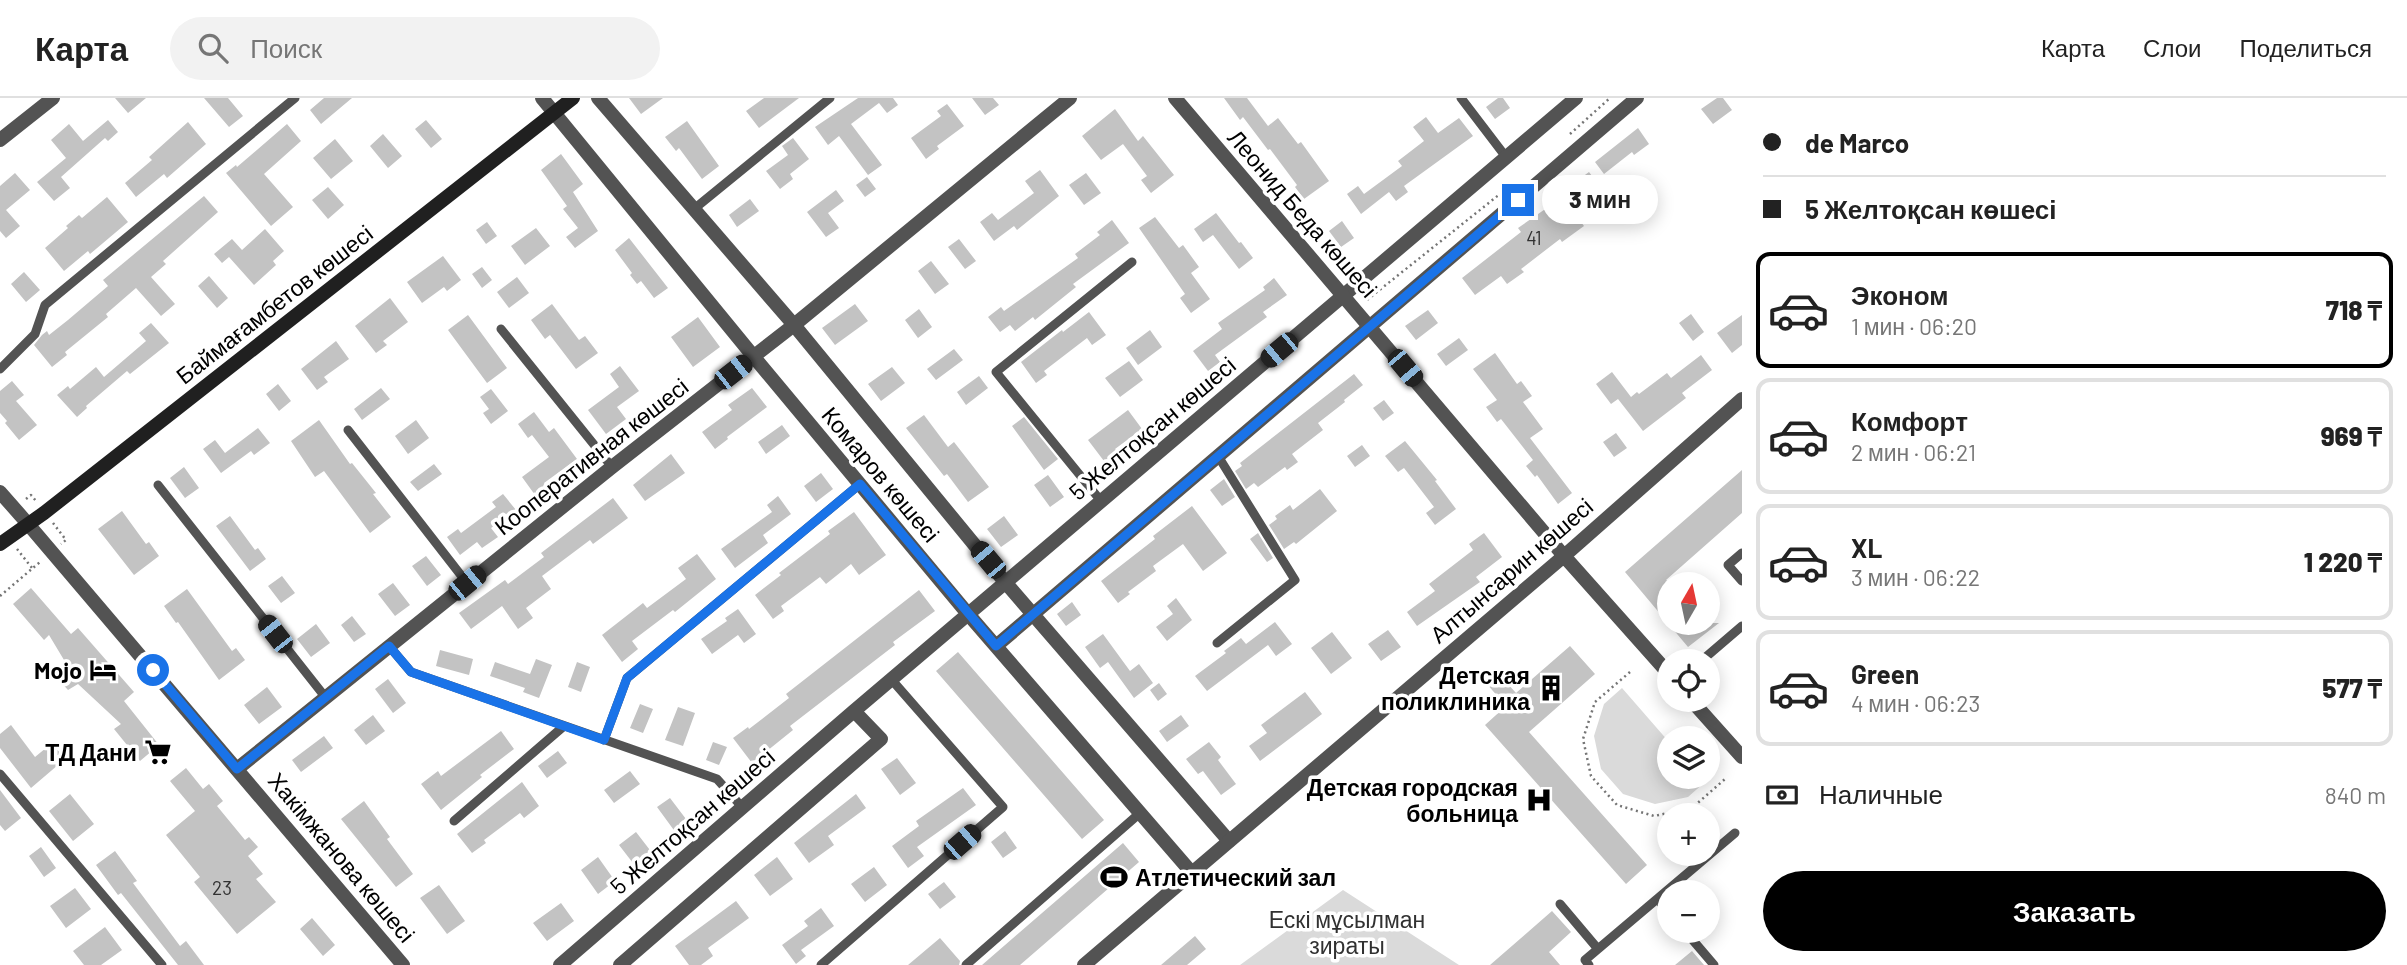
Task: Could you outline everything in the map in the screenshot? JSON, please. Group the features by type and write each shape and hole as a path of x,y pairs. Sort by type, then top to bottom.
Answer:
{"main road":[{"name":"Баймағамбетов көшесі","path":"0,544 573,98"}],"street":[{"path":"0,140 53,98"},
{"name":"Комаров көшесі","path":"542,98 968,614 1192,873"},
{"name":"Комаров көшесі","path":"598,98 793,325 1005,582 1229,841"},
{"name":"Кооперативная көшесі","path":"237,769 612,467 754,357 1070,98"},
{"name":"Леонид Беда көшесі","path":"1175,98 1563,556 1657,661"},
{"name":"5 Желтоқсан көшесі","path":"560,965 854,710 1576,98"},
{"path":"996,646 1637,98"},
{"name":"Алтынсарин көшесі","path":"1084,965 1563,556 1742,399"},
{"name":"Хакімжанова көшесі","path":"0,492 403,965"},
{"path":"620,965 881,739 854,710"},
{"path":"1702,712 1742,757"}],"lane":[{"path":"0,369 36,334 45,305 295,98"},
{"path":"694,209 830,98"},
{"path":"1461,98 1506,158"},
{"path":"1101,500 996,372 1132,262"},
{"path":"501,329 612,467"},
{"path":"348,430 467,583"},
{"path":"1217,643 1295,580 1218,456"},
{"path":"604,740 627,678 860,484"},
{"path":"158,485 326,698"},
{"path":"1742,553 1728,565 1742,581"},
{"path":"1715,649 1742,626"},
{"path":"389,646 411,672 717,779 742,807"},
{"path":"821,965 1003,807 891,680"},
{"path":"454,821 564,726"},
{"path":"0,774 162,965"},
{"path":"966,965 1140,813"},
{"path":"1679,880 1735,833"},
{"path":"1589,965 1585,960 1657,899"},
{"path":"1560,904 1598,948"},
{"path":"1695,943 1714,965"}],"path":[{"path":"1570,134 1610,98"},
{"path":"1365,302 1519,178"},
{"path":"0,596 52,552"},
{"path":"1630,672 1595,702 1583,738 1591,776 1617,804 1654,816 1692,808 1725,779"}],"green space":[{"path":"1622,688 1657,728 1657,789 1697,789 1688,797 1655,804 1623,794 1601,769 1594,736 1604,704"},
{"name":"Ескі мұсылман зираты","path":"1343,890 1459,965 1240,965"}],"building":[{"path":"115,98 146,98 128,113"},
{"path":"204,98 228,98 243,116 229,127"},
{"path":"324,98 352,98 321,124 310,110"},
{"path":"629,98 663,98 641,114"},
{"path":"764,98 799,98 759,128 746,111"},
{"path":"858,98 893,98 898,105 887,113 879,103 851,124 882,165 868,175 839,136 828,145 815,127"},
{"path":"972,98 993,98 999,105 985,115"},
{"path":"1224,98 1247,98 1268,126 1278,118 1298,144 1301,142 1329,181 1304,199 1270,149 1268,150 1243,117 1240,120"},
{"path":"1498,98 1503,98 1510,108 1495,119 1486,107"},
{"path":"1717,98 1723,98 1732,110 1713,124 1701,109"},
{"path":"947,104 964,126 937,146 939,149 926,159 911,138 941,116 937,111"},
{"path":"1115,109 1138,141 1143,136 1174,175 1151,193 1141,180 1147,176 1123,144 1101,160 1082,136"},
{"path":"1426,117 1438,133 1459,118 1473,136 1404,186 1408,192 1396,201 1389,192 1361,214 1347,194 1358,186 1364,194 1402,166 1398,161 1424,141 1413,127"},
{"path":"108,120 118,132 108,141 105,138 61,177 70,188 54,201 37,182 66,158 51,140 69,124 83,141"},
{"path":"426,120 442,139 431,148 415,129"},
{"path":"687,121 719,166 702,179 679,148 676,151 665,137"},
{"path":"188,122 206,144 167,178 164,174 136,197 125,183 152,160 149,157"},
{"path":"287,124 301,141 264,174 293,207 271,226 226,173 236,165 237,167"},
{"path":"1638,128 1649,144 1634,155 1632,152 1604,174 1595,162"},
{"path":"383,134 402,156 388,168 370,146"},
{"path":"793,138 809,159 790,174 793,179 780,189 766,171 788,155 782,146"},
{"path":"335,139 353,161 331,179 313,158"},
{"path":"561,154 583,184 573,192 598,231 575,248 566,237 578,228 563,209 567,206 541,170"},
{"path":"1040,170 1059,196 1017,230 1014,226 994,241 980,222 992,213 998,220 1034,193 1025,181"},
{"path":"1589,172 1601,188 1572,210 1584,226 1562,242 1560,239 1521,269 1524,272 1507,284 1501,276 1475,295 1462,278 1521,232 1518,228 1577,187 1574,183"},
{"path":"15,173 30,190 6,210 20,226 6,238 0,231 0,186"},
{"path":"1086,173 1101,193 1084,205 1069,185"},
{"path":"867,177 876,189 865,197 856,185"},
{"path":"328,187 344,205 328,219 312,200"},
{"path":"836,190 844,201 828,213 839,228 826,237 807,212"},
{"path":"204,196 218,212 163,261 166,264 151,277 175,304 161,316 136,288 52,367 34,345 42,335 47,331 49,335 108,286 103,280"},
{"path":"107,197 128,222 90,254 88,251 64,271 45,248 79,215 82,218"},
{"path":"750,199 759,211 737,227 729,215"},
{"path":"1216,213 1253,258 1239,269 1213,235 1203,242 1194,229"},
{"path":"1155,217 1179,248 1183,245 1199,267 1191,273 1210,299 1191,313 1180,298 1185,294 1139,228"},
{"path":"1112,220 1129,243 1073,284 1076,287 1035,320 1033,317 1015,331 1010,325 1000,332 988,317 1001,307 1004,311 1078,258 1075,254 1100,235 1097,232"},
{"path":"1342,221 1354,238 1341,247 1329,231"},
{"path":"487,222 497,236 486,244 476,230"},
{"path":"536,228 550,246 525,265 511,246"},
{"path":"265,229 284,251 273,261 276,265 254,285 229,257 222,263 214,254 232,239 242,250"},
{"path":"629,238 668,288 654,298 641,281 637,284 615,250"},
{"path":"959,239 976,261 965,269 948,247"},
{"path":"443,256 461,280 447,291 444,287 422,303 407,282"},
{"path":"931,261 949,284 935,294 918,271"},
{"path":"482,267 492,280 482,288 472,274"},
{"path":"24,272 40,290 26,302 11,284"},
{"path":"209,276 228,298 217,308 198,286"},
{"path":"517,277 529,293 509,308 497,292"},
{"path":"1274,278 1287,295 1263,312 1267,317 1215,355 1220,362 1208,371 1193,351 1222,329 1218,323 1265,290 1263,287"},
{"path":"390,298 408,322 383,341 387,345 376,353 355,326"},
{"path":"552,304 579,340 585,336 598,353 576,369 550,335 545,339 531,320"},
{"path":"855,304 868,321 835,345 822,328"},
{"path":"919,309 932,327 918,338 905,320"},
{"path":"1428,310 1438,323 1416,340 1405,326"},
{"path":"1089,312 1106,335 1092,345 1087,338 1044,371 1047,375 1036,383 1021,362"},
{"path":"1691,314 1704,332 1693,341 1679,323"},
{"path":"468,315 507,368 487,383 448,330"},
{"path":"1742,315 1742,345 1732,353 1717,333"},
{"path":"698,317 720,347 693,367 671,337"},
{"path":"151,323 169,343 130,374 127,371 77,417 57,395 68,386 70,389 96,367 104,377 146,341 139,333"},
{"path":"1150,330 1162,347 1138,365 1126,348"},
{"path":"1459,338 1468,350 1446,366 1437,354"},
{"path":"336,341 349,359 324,377 328,382 317,390 301,369"},
{"path":"954,349 963,360 936,380 927,369"},
{"path":"1495,353 1517,384 1521,381 1532,396 1523,402 1543,429 1530,438 1572,493 1558,504 1537,475 1535,477 1526,466 1533,460 1501,419 1497,422 1486,407 1497,400 1473,369"},
{"path":"1701,355 1712,370 1682,393 1686,398 1643,431 1618,399 1611,404 1596,384 1612,372 1631,397 1667,373 1671,378"},
{"path":"1129,361 1143,380 1120,397 1105,378"},
{"path":"620,366 639,391 617,407 626,419 606,434 588,410 619,387 610,374"},
{"path":"892,367 905,383 881,401 868,384"},
{"path":"1354,374 1363,385 1318,423 1323,430 1292,454 1298,462 1287,470 1285,467 1258,487 1254,483 1246,489 1235,471 1242,466 1240,463"},
{"path":"979,376 988,388 966,405 957,392"},
{"path":"12,381 24,395 16,401 37,425 19,440 0,413 0,391"},
{"path":"278,384 291,401 279,411 266,394"},
{"path":"381,388 390,399 362,420 354,409"},
{"path":"752,388 767,407 715,449 702,432 732,410 728,405"},
{"path":"491,389 508,411 491,424 483,413 489,409 480,397"},
{"path":"1384,400 1394,413 1383,421 1373,408"},
{"path":"1128,410 1142,429 1115,449 1120,455 1107,465 1088,440"},
{"path":"534,412 549,432 554,428 577,459 544,483 546,487 535,495 522,477 549,457 532,435 528,438 518,424"},
{"path":"924,415 948,447 954,442 989,487 968,502 906,428"},
{"path":"1024,417 1058,459 1044,470 1012,426"},
{"path":"319,420 350,464 352,463 376,493 373,494 391,517 370,533 324,471 315,477 291,441"},
{"path":"416,420 429,438 408,454 395,436"},
{"path":"782,425 790,436 766,454 758,442"},
{"path":"258,428 270,443 254,455 251,451 221,473 203,449 215,440 225,453"},
{"path":"1616,433 1627,448 1614,457 1603,442"},
{"path":"1405,441 1437,480 1435,481 1456,509 1435,525 1426,513 1434,507 1404,468 1398,472 1385,456"},
{"path":"1362,445 1370,456 1355,467 1347,456"},
{"path":"671,454 685,473 645,501 633,485"},
{"path":"434,464 442,474 418,491 410,482"},
{"path":"184,467 199,488 185,498 170,478"},
{"path":"1742,470 1742,513 1675,572 1657,572 1657,610 1625,572"},
{"path":"821,473 833,489 816,502 804,486"},
{"path":"1048,475 1064,497 1050,507 1034,485"},
{"path":"1224,479 1235,497 1222,506 1210,490"},
{"path":"1320,489 1337,511 1296,544 1294,542 1284,549 1269,525 1277,519 1275,516 1290,505 1293,510"},
{"path":"503,494 516,510 491,528 498,537 482,548 477,542 460,555 447,537 458,529 461,533 496,507 492,502"},
{"path":"778,496 791,514 763,535 768,543 735,568 721,549 772,512 767,505"},
{"path":"613,498 628,518 593,544 590,540 542,576 551,589 526,608 533,618 518,629 502,606 471,629 459,613 505,580 508,584 544,557 541,553"},
{"path":"1192,506 1227,553 1203,571 1183,544 1153,566 1156,571 1118,603 1101,581"},
{"path":"122,511 146,544 149,542 159,556 134,575 98,529"},
{"path":"854,512 886,555 859,575 851,564 826,584 820,577 781,606 784,611 773,619 755,595 830,534 828,531"},
{"path":"230,516 255,550 258,548 266,559 250,571 216,526"},
{"path":"1004,516 1018,535 1001,547 987,529"},
{"path":"1258,533 1273,558 1267,562 1250,539"},
{"path":"1484,533 1502,557 1476,577 1480,582 1417,626 1407,612 1435,591 1429,584 1473,550 1469,544"},
{"path":"697,554 716,579 675,612 673,610 632,641 638,649 622,662 602,635 643,603 647,608 686,579 678,568"},
{"path":"426,556 441,575 427,586 412,566"},
{"path":"282,576 295,593 281,603 268,586"},
{"path":"393,583 410,605 395,616 378,594"},
{"path":"31,588 71,634 78,628 134,692 124,701 159,745 140,761 114,729 121,724 78,684 68,690 59,680 70,670 49,635 44,640 13,604"},
{"path":"187,589 232,651 236,648 245,660 219,680 164,606"},
{"path":"919,590 935,611 790,726 793,730 752,763 733,738 789,698 786,694"},
{"path":"1176,598 1192,620 1167,641 1156,627 1173,614 1167,606"},
{"path":"1072,602 1081,615 1066,626 1057,614"},
{"path":"738,609 756,634 744,643 738,635 712,654 701,639 727,621 725,618"},
{"path":"352,616 366,634 354,642 341,625"},
{"path":"1275,622 1292,644 1276,656 1268,645 1207,691 1195,676 1241,638 1246,644"},
{"path":"316,624 330,643 311,657 297,639"},
{"path":"1388,630 1401,647 1381,661 1368,644"},
{"path":"1332,632 1352,658 1331,674 1311,648"},
{"path":"1103,634 1130,671 1139,664 1153,683 1134,698 1108,662 1100,668 1085,647"},
{"path":"1678,635 1704,635 1688,647"},
{"path":"1570,646 1595,674 1529,732 1647,865 1626,884 1485,725 1506,706 1486,683 1497,672 1516,693"},
{"path":"440,650 473,659 469,675 436,666"},
{"path":"958,652 1104,820 1082,839 936,671"},
{"path":"536,659 552,665 539,698 523,692 525,688 490,676 495,662 530,674"},
{"path":"577,662 590,667 581,692 568,687"},
{"path":"388,679 406,703 393,713 375,689"},
{"path":"1159,683 1167,694 1158,701 1150,690"},
{"path":"267,687 282,707 259,724 244,705"},
{"path":"1305,692 1322,714 1260,761 1249,746 1267,733 1261,725"},
{"path":"640,704 653,709 643,733 630,728"},
{"path":"678,707 695,713 683,746 665,740"},
{"path":"373,715 385,731 366,745 354,730"},
{"path":"1181,715 1189,726 1167,742 1159,731"},
{"path":"11,725 35,757 52,743 65,759 31,788 0,748 0,734"},
{"path":"501,731 514,749 441,810 421,784 438,771 441,776"},
{"path":"324,736 333,748 301,772 292,760"},
{"path":"713,742 727,747 719,765 706,760"},
{"path":"1209,742 1221,757 1218,760 1236,784 1221,795 1203,771 1198,774 1186,759"},
{"path":"558,751 567,763 547,778 538,766"},
{"path":"897,758 916,783 900,795 881,769"},
{"path":"186,768 203,789 209,784 223,801 217,806 245,840 249,837 258,847 248,856 263,874 256,879 276,902 237,934 194,882 200,877 166,835 195,811 170,781"},
{"path":"630,771 640,784 614,803 604,790"},
{"path":"522,782 539,806 524,818 520,813 484,840 486,843 472,853 457,834"},
{"path":"963,788 976,805 917,847 924,856 908,868 892,846 919,826 916,821"},
{"path":"0,790 21,818 5,831 0,825"},
{"path":"70,794 94,824 73,841 49,811"},
{"path":"856,794 866,808 828,836 834,845 809,863 794,843"},
{"path":"670,798 689,823 676,833 657,807"},
{"path":"364,801 413,874 396,887 341,819"},
{"path":"1005,831 1017,848 1003,858 991,842"},
{"path":"636,832 653,854 636,867 619,845"},
{"path":"1123,843 1139,862 1020,965 982,965"},
{"path":"41,847 56,868 44,877 29,856"},
{"path":"115,851 137,881 133,883 180,946 186,941 204,965 178,965 121,893 118,895 96,865"},
{"path":"598,857 615,881 598,894 581,870"},
{"path":"777,857 793,879 770,896 754,875"},
{"path":"874,867 887,885 865,902 851,884"},
{"path":"944,882 956,897 940,909 928,894"},
{"path":"439,885 465,921 447,934 420,898"},
{"path":"75,888 91,909 66,928 50,906"},
{"path":"736,901 749,918 708,948 713,956 701,965 689,965 675,946"},
{"path":"561,903 574,921 547,941 533,923"},
{"path":"821,908 834,926 801,950 806,956 796,964 782,945 808,926 804,921"},
{"path":"1552,911 1571,932 1549,952 1560,965 1490,965"},
{"path":"312,918 335,945 323,956 300,929"},
{"path":"105,927 122,950 101,965 84,965 73,951"},
{"path":"1195,936 1206,949 1187,965 1161,965"},
{"path":"940,938 960,961 959,965 908,965"},
{"path":"1692,951 1704,965 1675,965"}],"place":[{"name":"Mojo","path":"103,670"},
{"name":"Детская поликлиника","path":"1551,688"},
{"name":"ТД Дани","path":"158,752"},
{"name":"Детская городская больница","path":"1539,800"},
{"name":"Атлетический зал","path":"1114,877"}],"route":[{"path":"153,670 237,769 389,646 411,672 604,740 627,678 860,484 996,646 1518,200"}]}
